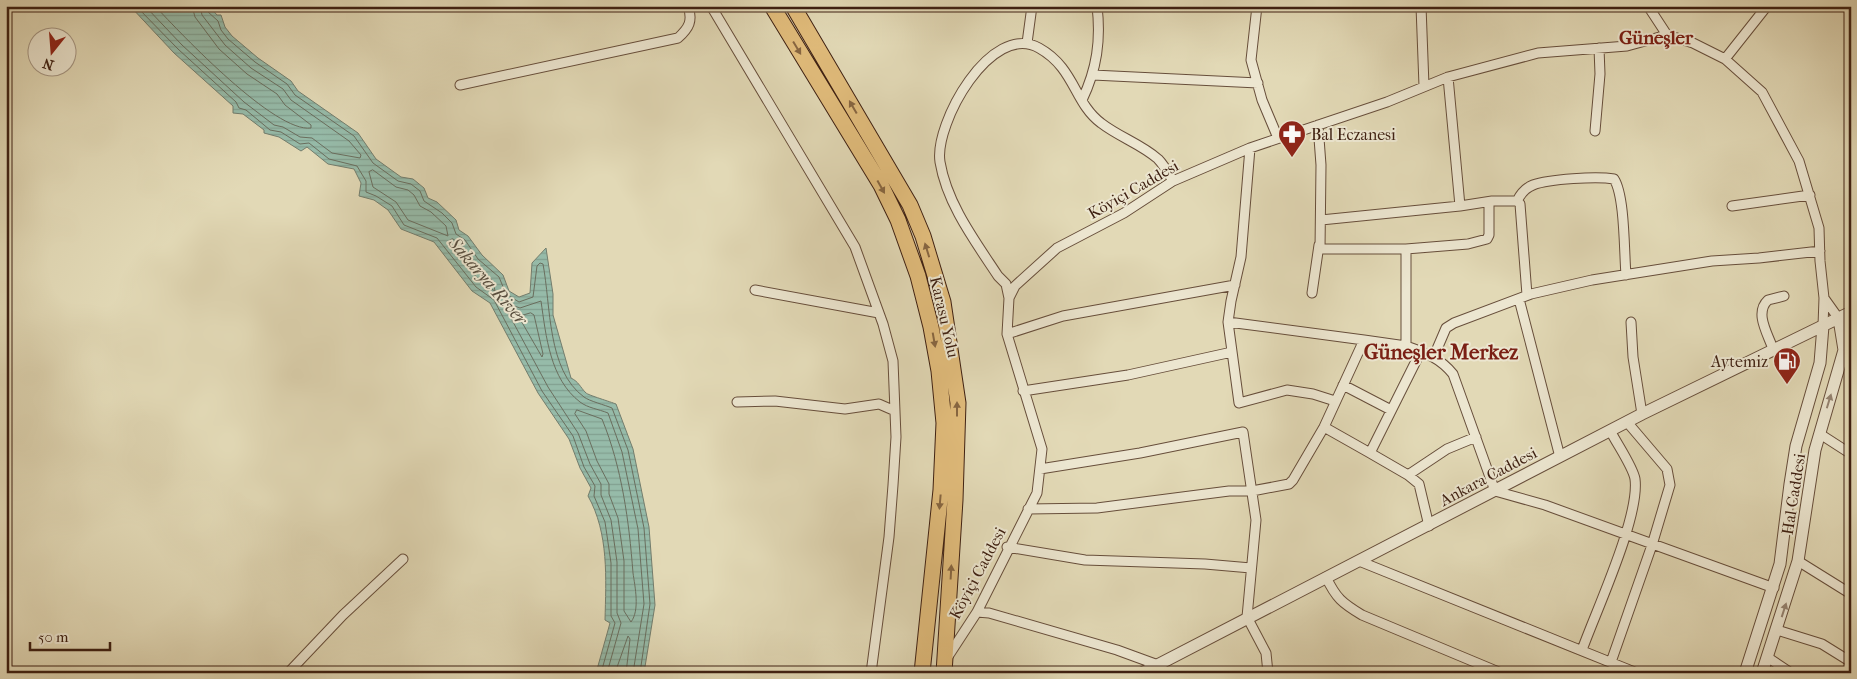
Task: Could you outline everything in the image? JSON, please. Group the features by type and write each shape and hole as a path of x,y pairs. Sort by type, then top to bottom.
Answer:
{"highway":[{"name":"Karasu Yolu","path":"772,6 881,185 898,220 918,276 931,327 939,371 944,423 941,490 922,673"},
{"name":"Karasu Yolu","path":"794,6 910,205 923,236 943,302 958,403 946,668"}],"street":[{"path":"460,85 678,38 688,29 691,17 688,6"},
{"path":"711,6 855,247 880,313 893,361 896,411 889,537 871,673"},
{"path":"1027,43 1032,6"},
{"path":"1082,100 1093,75 1099,47 1097,6"},
{"path":"1257,6 1251,60 1262,100 1278,138"},
{"path":"1421,6 1424,86"},
{"path":"1648,6 1667,35 1693,43 1725,59 1762,92 1799,161 1819,228 1824,298 1823,326"},
{"path":"1725,59 1767,6"},
{"name":"Köyiçi Caddesi","path":"946,668 1036,493 1042,449 1023,392 1007,334 1009,298 1015,286 1057,248 1124,214 1173,181 1250,148 1448,77 1538,53 1627,46 1667,35"},
{"path":"1009,298 1006,284 998,276 951,199 940,160 945,128 965,86 987,59 1009,45 1020,42 1039,48 1064,67 1092,115 1101,123 1160,160 1173,181"},
{"path":"1595,131 1600,74 1598,48"},
{"path":"1093,75 1258,83"},
{"path":"1448,77 1460,206"},
{"path":"1312,293 1321,220 1318,125"},
{"path":"1250,148 1241,257 1228,322 1239,403 1287,390 1314,394 1335,401"},
{"path":"1517,201 1521,192 1534,185 1598,176 1614,179 1617,184 1622,213 1626,275"},
{"path":"1732,206 1810,196"},
{"path":"1321,220 1489,202 1517,201"},
{"path":"1517,201 1520,204 1523,297 1560,457"},
{"path":"1319,245 1322,250 1406,249 1468,244 1487,239 1489,235 1489,202"},
{"path":"1406,249 1406,346"},
{"path":"1434,356 1446,328 1454,323 1523,297 1626,275 1712,261 1820,251"},
{"path":"1007,334 1063,316 1235,285"},
{"path":"755,290 880,313"},
{"path":"1773,349 1761,317 1762,310 1768,300 1784,296"},
{"path":"1824,298 1839,319"},
{"name":"Ankara Caddesi","path":"1142,673 1246,617 1429,526 1611,432 1642,414 1851,312"},
{"name":"Hal Caddesi","path":"1762,673 1798,561 1809,487 1820,434 1844,350 1839,319"},
{"path":"1228,322 1406,346 1434,356 1444,363 1453,374 1495,491 1545,505 1774,588"},
{"path":"1631,322 1633,357 1642,414"},
{"name":"Hal Caddesi","path":"1745,673 1774,588 1780,564 1796,446 1820,363 1823,326"},
{"path":"1844,350 1851,339"},
{"path":"1028,509 1097,508 1229,490 1252,491 1288,484 1324,427 1364,340"},
{"path":"1370,453 1421,351"},
{"path":"1023,392 1128,375 1232,352"},
{"path":"1344,385 1391,410"},
{"path":"737,402 775,401 845,409 879,404 896,411"},
{"path":"1611,662 1652,545 1670,485 1667,469 1627,422"},
{"path":"1324,427 1419,484 1429,526"},
{"path":"1040,469 1140,453 1243,432 1256,520 1246,617 1266,653 1268,673"},
{"path":"1582,650 1625,535 1636,492 1635,477 1611,432"},
{"path":"1820,434 1851,454"},
{"path":"1408,476 1447,449 1476,436"},
{"path":"1007,547 1085,560 1205,564 1251,568"},
{"path":"288,673 343,615 403,558"},
{"path":"1359,561 1637,673"},
{"path":"1798,561 1851,594"},
{"path":"1326,578 1334,594 1342,603 1362,615 1501,673"},
{"path":"976,612 989,613 1117,650 1158,664"},
{"path":"1777,630 1822,644 1851,662"},
{"path":"1767,657 1791,673"}],"water":[{"name":"Sakarya River","path":"130,6 209,6 217,15 221,15 225,27 232,36 258,58 291,81 298,91 358,133 376,159 401,177 413,179 424,188 428,198 437,202 456,220 459,230 468,236 482,255 503,275 509,291 519,297 530,293 532,263 546,248 553,294 553,315 571,378 588,394 616,404 633,449 649,527 655,605 644,673 596,673 610,623 605,620 605,556 600,525 588,496 591,488 580,468 569,439 538,393 490,303 472,291 434,242 401,229 388,210 374,200 359,196 361,183 354,169 328,164 307,147 301,151 279,137 264,133 264,130 243,114 233,113 233,106 174,53"}],"place":[{"name":"Bal Eczanesi","path":"1292,158"},
{"name":"Aytemiz","path":"1787,385"}],"district":[{"name":"Güneşler","path":"1656,37"},
{"name":"Güneşler Merkez","path":"1441,352"}]}
